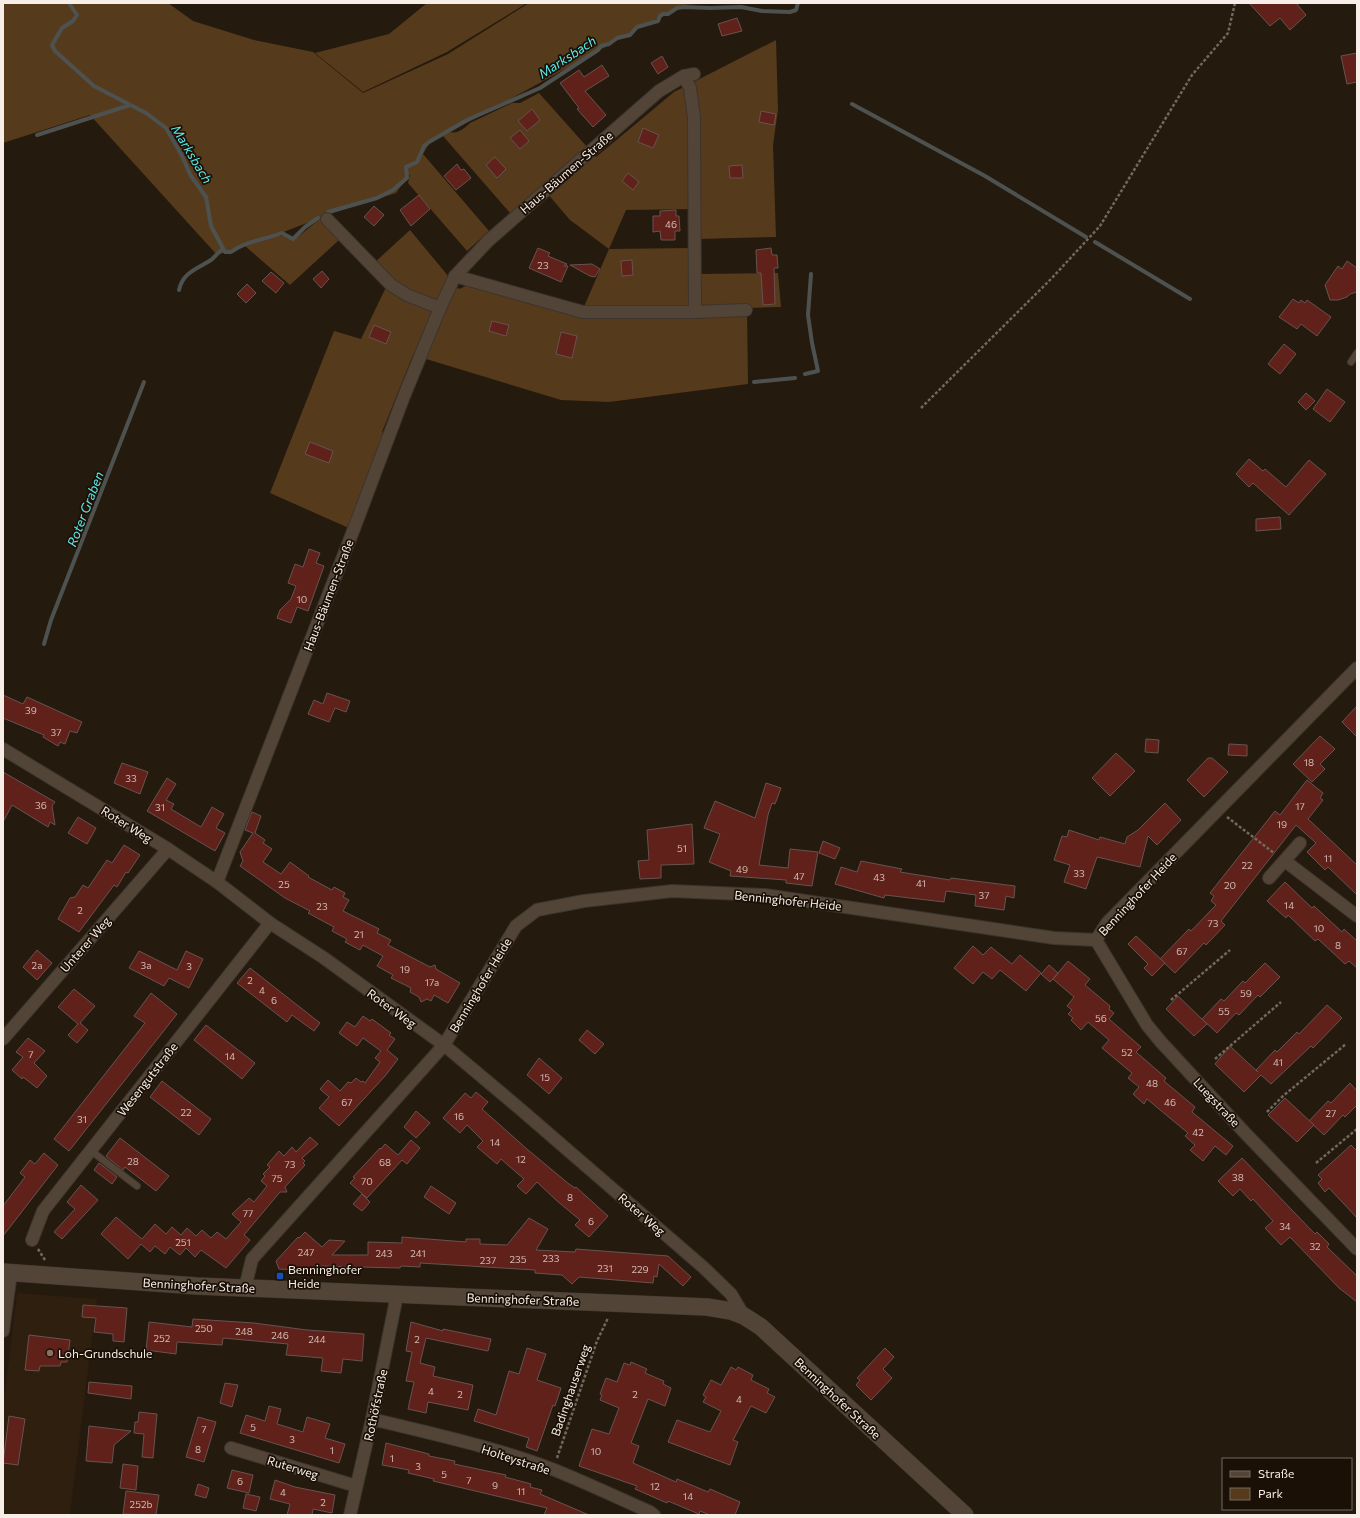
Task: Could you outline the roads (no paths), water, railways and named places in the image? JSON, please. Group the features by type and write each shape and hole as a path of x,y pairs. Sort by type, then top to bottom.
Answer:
{"main road":[{"name":"Benninghofer Straße","path":"7,1273 245,1288 707,1307 731,1311 744,1316 780,1344 964,1515"}],"street":[{"name":"Haus-Bäumen-Straße","path":"217,882 404,396 440,308 455,276 488,241 659,91 689,75 694,116 695,312"},
{"path":"327,219 391,285 407,295 440,308"},
{"path":"455,276 538,301 583,312 695,312 746,310"},
{"name":"Benninghofer Heide","path":"245,1288 252,1259 444,1046 516,926 538,910 584,901 672,891 765,895 1054,938 1096,940 1108,923 1357,668"},
{"name":"Roter Weg","path":"3,749 168,849 217,882 270,923 324,958 444,1046 525,1113 703,1267 731,1294 744,1316"},
{"path":"1269,878 1300,843"},
{"name":"Unterer Weg","path":"3,1038 168,849"},
{"path":"1285,861 1357,916"},
{"name":"Wesengutstraße","path":"32,1240 42,1211 270,923"},
{"name":"Luegstraße","path":"1096,940 1147,1025 1246,1134 1357,1249"},
{"path":"3,1331 7,1273"},
{"name":"Rothöfstraße","path":"350,1515 372,1419 397,1295"},
{"name":"Holteystraße","path":"372,1419 451,1438 553,1470 654,1515"},
{"name":"Ruterweg","path":"231,1448 356,1486"}],"lane":[{"path":"1351,362 1357,353"},
{"path":"90,1150 137,1186"}],"waterway":[{"name":"Marksbach","path":"69,3 77,15 73,21 62,28 52,45 55,51 94,86 146,113 166,128 181,154 191,176 206,197 211,226 225,252 231,252 249,243 282,233 293,239 305,227 318,218"},
{"name":"Marksbach","path":"328,212 377,198 393,190 407,178 406,167 417,162 424,146 429,142 467,120 540,88 598,50 601,46 609,44 617,38 630,35 637,27 658,21 660,16 663,14 668,14 677,8 684,7 741,7 762,11 790,12 796,10 798,3"},
{"path":"852,104 985,176 1086,237"},
{"path":"37,135 130,105"},
{"path":"1095,242 1190,299"},
{"name":"Roter Graben","path":"179,290 187,275 211,260 223,249"},
{"path":"805,374 818,371 808,315 811,274"},
{"path":"754,382 795,378"},
{"name":"Roter Graben","path":"44,644 51,620 144,382"}],"place":[{"name":"Benninghofer Heide","path":"280,1276"},
{"name":"Loh-Grundschule","path":"50,1353"}]}
